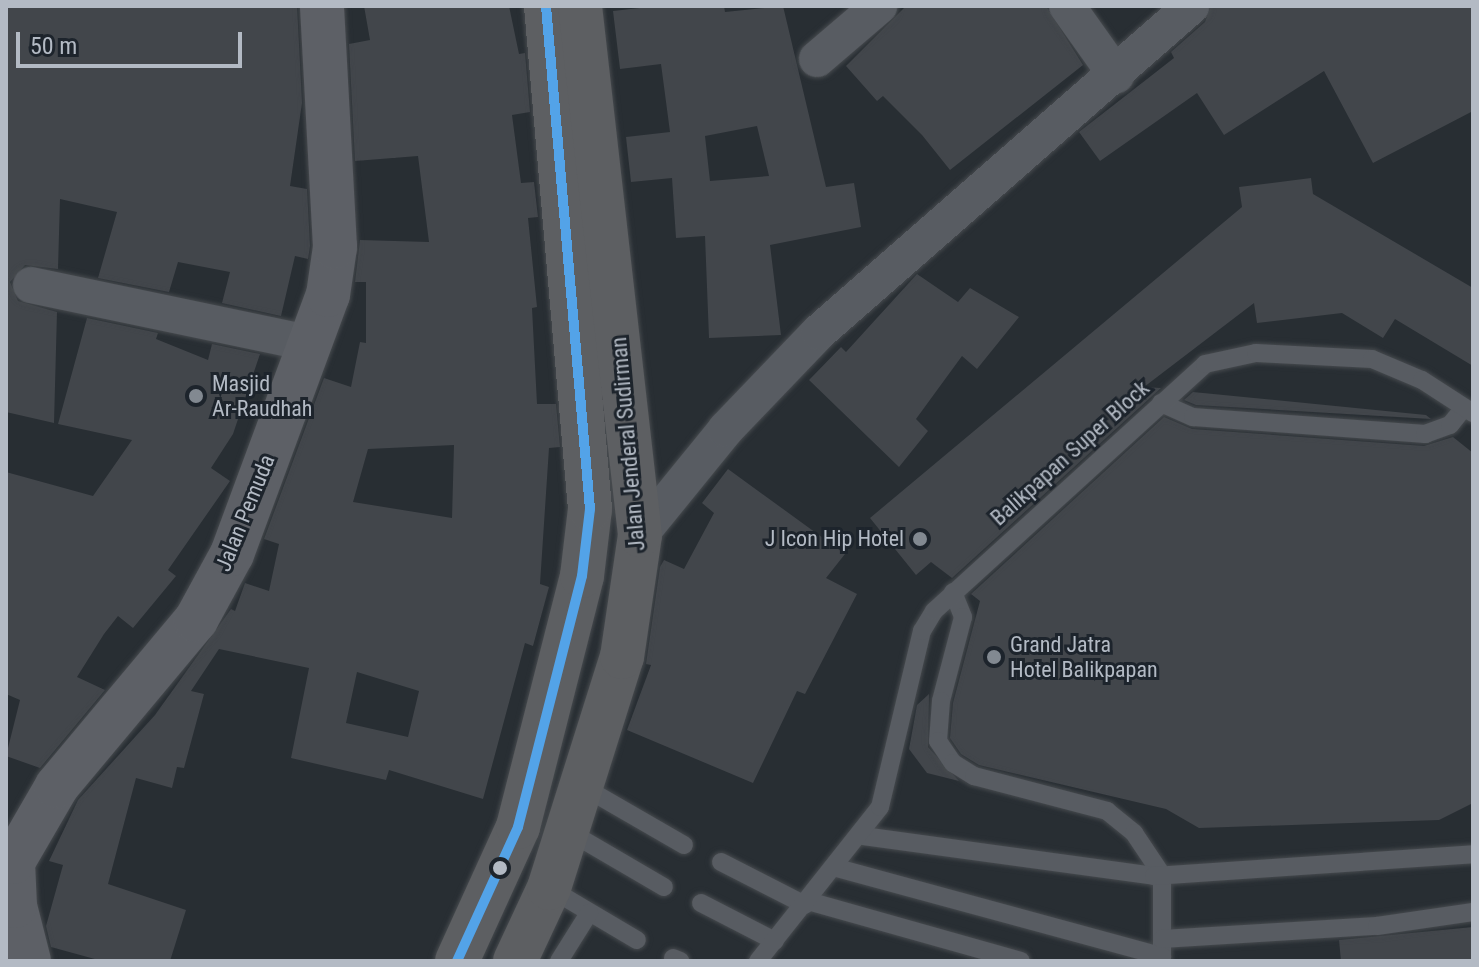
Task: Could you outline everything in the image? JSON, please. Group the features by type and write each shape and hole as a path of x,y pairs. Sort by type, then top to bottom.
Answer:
{"highway":[{"name":"Jalan Jenderal Sudirman","path":"457,961 518,827 582,576 590,509 546,6"},
{"name":"Jalan Jenderal Sudirman","path":"515,961 549,888 622,657 640,535 580,6"}],"street":[{"name":"Jalan Pemuda","path":"29,961 15,906 10,862 57,786 196,620 232,554 328,295 335,247 322,6"},
{"path":"817,59 879,6"},
{"path":"1067,6 1116,75"},
{"path":"640,535 726,429 819,332 1116,75 1191,6"},
{"path":"31,285 309,343"}],"lane":[{"name":"Balikpapan Super Block","path":"758,961 863,836 888,785 922,631 953,592 1205,364 1228,356 1317,352 1372,359 1422,380 1469,410"},
{"path":"1161,403 1193,417 1425,434 1441,431 1469,410"},
{"path":"953,592 963,617 941,701 938,741 953,763 999,784 1107,811 1134,833 1162,875 1162,952"},
{"path":"580,785 684,845"},
{"path":"566,830 664,887"},
{"path":"863,836 1162,875 1473,854"},
{"path":"721,862 807,903 1021,961"},
{"path":"837,868 1162,952 1473,912"},
{"path":"549,888 637,940"},
{"path":"701,903 775,941"},
{"path":"559,961 589,913"}],"building":[{"path":"297,6 302,103 290,186 307,189 310,246 308,259 295,256 281,316 222,303 230,272 178,262 169,292 98,278 117,212 60,199 58,269 25,265 10,282 18,301 57,312 54,423 6,412 6,8"},
{"path":"364,6 509,6 519,54 525,53 530,112 512,115 521,183 534,182 538,217 528,218 537,307 532,308 537,404 556,404 560,447 549,448 540,584 549,587 533,646 525,643 483,799 389,770 386,780 291,758 309,668 219,649 191,691 204,694 184,768 177,767 172,788 136,778 108,884 186,910 170,961 102,961 51,947 46,926 63,865 49,861 78,800 155,715 231,609 235,611 245,583 269,591 279,544 264,539 324,378 351,387 360,342 366,343 366,282 355,282 360,240 429,242 418,156 355,161 349,44 370,40","holes":["454,445 452,518 353,502 368,449","357,672 419,691 408,737 346,723"]},
{"path":"657,6 724,6 725,12 783,6 826,187 854,183 861,227 770,245 781,335 709,338 705,236 676,238 672,178 631,182 626,137 670,132 661,64 620,69 613,11","holes":["757,126 769,176 710,181 705,136"]},
{"path":"906,6 1046,6 1083,65 950,170 922,135 883,96 877,101 846,66"},
{"path":"1211,6 1473,6 1473,111 1373,163 1324,71 1224,135 1197,93 1100,161 1079,132 1174,58 1171,52 1205,22"},
{"path":"1311,178 1313,194 1473,288 1473,366 1395,319 1383,338 1342,313 1257,323 1254,303 1144,387 1161,388 952,578 931,562 916,575 870,518 1242,207 1239,187"},
{"path":"917,274 958,302 970,288 1019,317 977,369 962,356 916,419 928,431 899,467 809,380 841,347 846,352"},
{"path":"87,318 158,333 156,339 208,360 212,344 260,354 233,434 211,468 230,481 168,570 176,576 133,628 118,616 104,634 77,677 105,690 40,768 6,756 20,700 6,694 6,472 93,496 132,440 58,424"},
{"path":"1193,392 1426,415 1431,419 1196,405 1184,400"},
{"path":"1164,417 1192,429 1424,446 1453,437 1473,453 1473,803 1439,820 1199,828 1166,809 979,765 961,754 950,738 953,703 980,601 971,594"},
{"path":"728,469 845,554 826,578 857,594 805,694 797,691 753,783 627,730 651,665 646,664 660,567 664,560 684,569 714,513 702,503"},
{"path":"929,694 928,747 959,781 927,773 909,749 917,705"},
{"path":"1473,927 1473,961 1341,961 1339,940"}],"transit line":[{"path":"457,961 518,827 582,576 590,509 546,6"}],"place":[{"name":"Masjid Ar-Raudhah","path":"196,396"},
{"name":"J Icon Hip Hotel","path":"920,539"},
{"name":"Grand Jatra Hotel Balikpapan","path":"994,657"}]}
